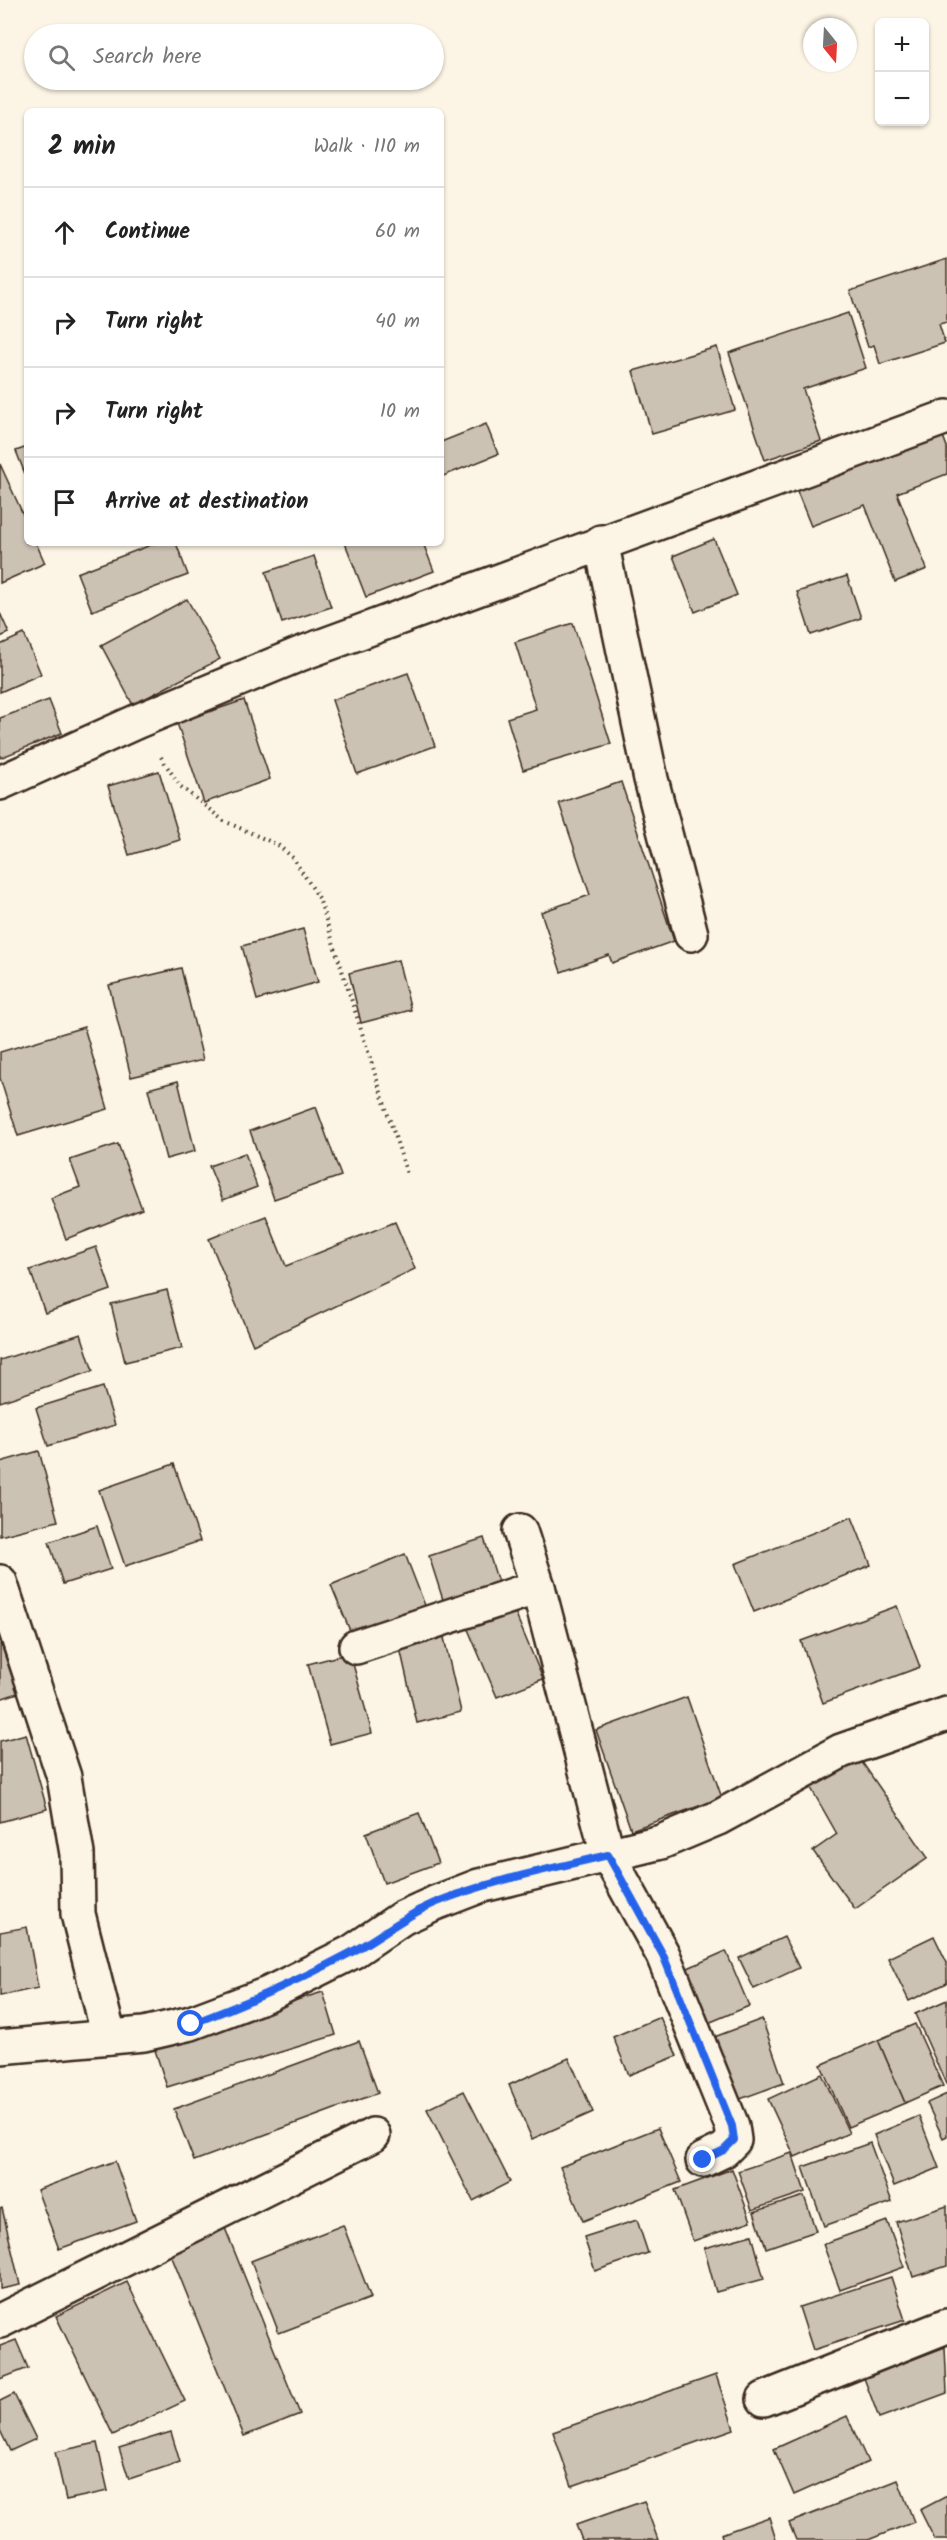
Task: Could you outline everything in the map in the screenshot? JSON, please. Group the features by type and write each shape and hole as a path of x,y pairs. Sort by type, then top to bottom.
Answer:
{"street":[{"path":"0,783 138,721 300,654 947,417"},
{"path":"601,542 651,779 691,934"},
{"path":"520,1531 538,1587 608,1855 663,1955 732,2126 734,2140 724,2150 703,2160"},
{"path":"0,1582 64,1777 77,1854 78,1914 109,2037"},
{"path":"356,1647 538,1587"},
{"path":"0,2047 144,2034 191,2024 268,1994 352,1952 402,1918 479,1886 661,1842 718,1818 841,1751 947,1714"},
{"path":"0,2321 373,2135"},
{"path":"764,2399 947,2326"}],"path":[{"path":"138,721 180,786 224,821 278,844 293,858 319,898 407,1174"}],"building":[{"path":"947,259 947,322 939,324 945,343 880,364 874,345 868,347 850,291"},
{"path":"848,313 866,368 803,389 821,441 765,460 729,353"},
{"path":"717,347 735,410 652,434 633,371"},
{"path":"486,424 498,454 444,476 444,441"},
{"path":"940,428 947,447 947,474 897,493 927,569 895,582 865,505 811,526 794,484"},
{"path":"24,448 24,471 16,451"},
{"path":"0,464 24,516 24,546 37,546 45,563 0,583"},
{"path":"714,539 737,595 695,612 673,556"},
{"path":"148,546 177,546 188,575 92,611 77,573"},
{"path":"346,546 424,546 434,571 366,597"},
{"path":"314,556 331,607 282,623 266,572"},
{"path":"847,576 861,618 811,635 797,592"},
{"path":"187,599 220,659 133,705 101,645"},
{"path":"0,613 9,633 0,637"},
{"path":"573,623 611,744 523,770 507,718 536,709 515,642"},
{"path":"24,634 41,674 0,692 0,645"},
{"path":"408,673 435,746 357,774 332,700"},
{"path":"49,700 62,733 0,758 0,718"},
{"path":"244,700 270,779 204,803 177,723"},
{"path":"159,771 180,840 129,855 108,786"},
{"path":"621,782 674,941 612,963 609,955 561,972 541,912 590,895 559,803"},
{"path":"303,929 318,982 257,1000 242,946"},
{"path":"398,960 411,1010 361,1023 349,973"},
{"path":"181,968 203,1060 131,1077 109,985"},
{"path":"84,1027 108,1109 18,1136 0,1078 0,1052"},
{"path":"178,1081 195,1151 166,1159 148,1089"},
{"path":"316,1107 341,1176 274,1199 250,1131"},
{"path":"118,1144 142,1209 66,1239 51,1198 80,1187 70,1160"},
{"path":"245,1153 257,1187 223,1200 209,1166"},
{"path":"266,1216 286,1266 395,1222 415,1269 253,1345 209,1239"},
{"path":"96,1247 111,1290 45,1313 30,1270"},
{"path":"167,1290 182,1348 125,1362 111,1304"},
{"path":"81,1334 93,1371 0,1402 0,1360"},
{"path":"103,1387 115,1425 48,1446 36,1408"},
{"path":"39,1451 58,1521 0,1536 0,1462"},
{"path":"174,1464 200,1541 125,1566 99,1490"},
{"path":"852,1517 871,1565 754,1612 735,1564"},
{"path":"97,1526 111,1569 63,1584 49,1542"},
{"path":"484,1538 499,1585 444,1603 429,1556"},
{"path":"405,1554 426,1608 353,1638 331,1585"},
{"path":"897,1606 920,1667 823,1703 801,1641"},
{"path":"513,1608 543,1679 497,1697 467,1627"},
{"path":"442,1629 461,1712 417,1723 398,1639"},
{"path":"0,1641 18,1693 0,1699"},
{"path":"350,1653 372,1733 330,1744 308,1664"},
{"path":"687,1697 722,1798 631,1830 596,1730"},
{"path":"26,1734 47,1809 0,1822 0,1741"},
{"path":"855,1752 928,1858 855,1909 813,1851 837,1834 807,1781"},
{"path":"419,1813 438,1863 384,1883 366,1833"},
{"path":"27,1927 38,1988 0,1996 0,1932"},
{"path":"934,1936 947,1963 947,1983 909,2001 888,1958"},
{"path":"784,1937 799,1968 754,1989 739,1958"},
{"path":"726,1951 749,2006 701,2026 679,1972"},
{"path":"323,1992 336,2035 167,2087 153,2044"},
{"path":"947,2000 947,2083 946,2084 915,2014"},
{"path":"660,2017 677,2056 629,2075 613,2037"},
{"path":"762,2019 784,2083 732,2102 709,2039"},
{"path":"915,2024 943,2086 905,2103 878,2040"},
{"path":"878,2040 905,2103 848,2127 821,2065"},
{"path":"359,2041 378,2093 194,2161 174,2109"},
{"path":"569,2058 593,2112 532,2139 509,2085"},
{"path":"822,2074 849,2133 795,2157 768,2099"},
{"path":"464,2091 510,2182 473,2201 427,2109"},
{"path":"947,2094 947,2136 943,2138 927,2103"},
{"path":"919,2116 939,2168 894,2186 874,2135"},
{"path":"658,2128 681,2182 583,2221 560,2167"},
{"path":"870,2143 892,2202 824,2226 803,2167"},
{"path":"792,2153 805,2192 752,2210 738,2171"},
{"path":"115,2161 136,2221 59,2249 37,2190"},
{"path":"732,2169 751,2221 693,2241 675,2190"},
{"path":"804,2196 816,2231 766,2248 754,2212"},
{"path":"947,2206 947,2266 913,2277 896,2222"},
{"path":"2,2208 20,2285 0,2289 0,2209"},
{"path":"637,2220 648,2253 595,2271 584,2237"},
{"path":"887,2221 904,2267 840,2290 823,2244"},
{"path":"343,2225 371,2298 279,2333 251,2261"},
{"path":"225,2228 300,2414 244,2436 169,2250"},
{"path":"752,2235 764,2279 716,2292 704,2248"},
{"path":"891,2277 905,2320 813,2350 799,2307"},
{"path":"127,2282 185,2401 113,2435 56,2316"},
{"path":"16,2340 28,2368 0,2379 0,2346"},
{"path":"945,2347 947,2393 879,2418 864,2378"},
{"path":"716,2375 734,2429 572,2486 553,2432"},
{"path":"14,2394 36,2439 10,2451 0,2430 0,2401"},
{"path":"847,2416 868,2462 794,2495 774,2449"},
{"path":"171,2432 180,2462 129,2479 119,2448"},
{"path":"97,2443 108,2491 66,2500 55,2452"},
{"path":"898,2480 914,2522 868,2540 796,2540 789,2523"},
{"path":"947,2496 947,2540 935,2540 920,2510"},
{"path":"644,2501 658,2540 582,2540 576,2525"},
{"path":"769,2517 776,2540 723,2540 721,2534"}],"route":[{"path":"191,2024 268,1994 352,1952 402,1918 435,1903 479,1886 608,1855 663,1955 732,2126 734,2140 724,2150 703,2160"}]}
